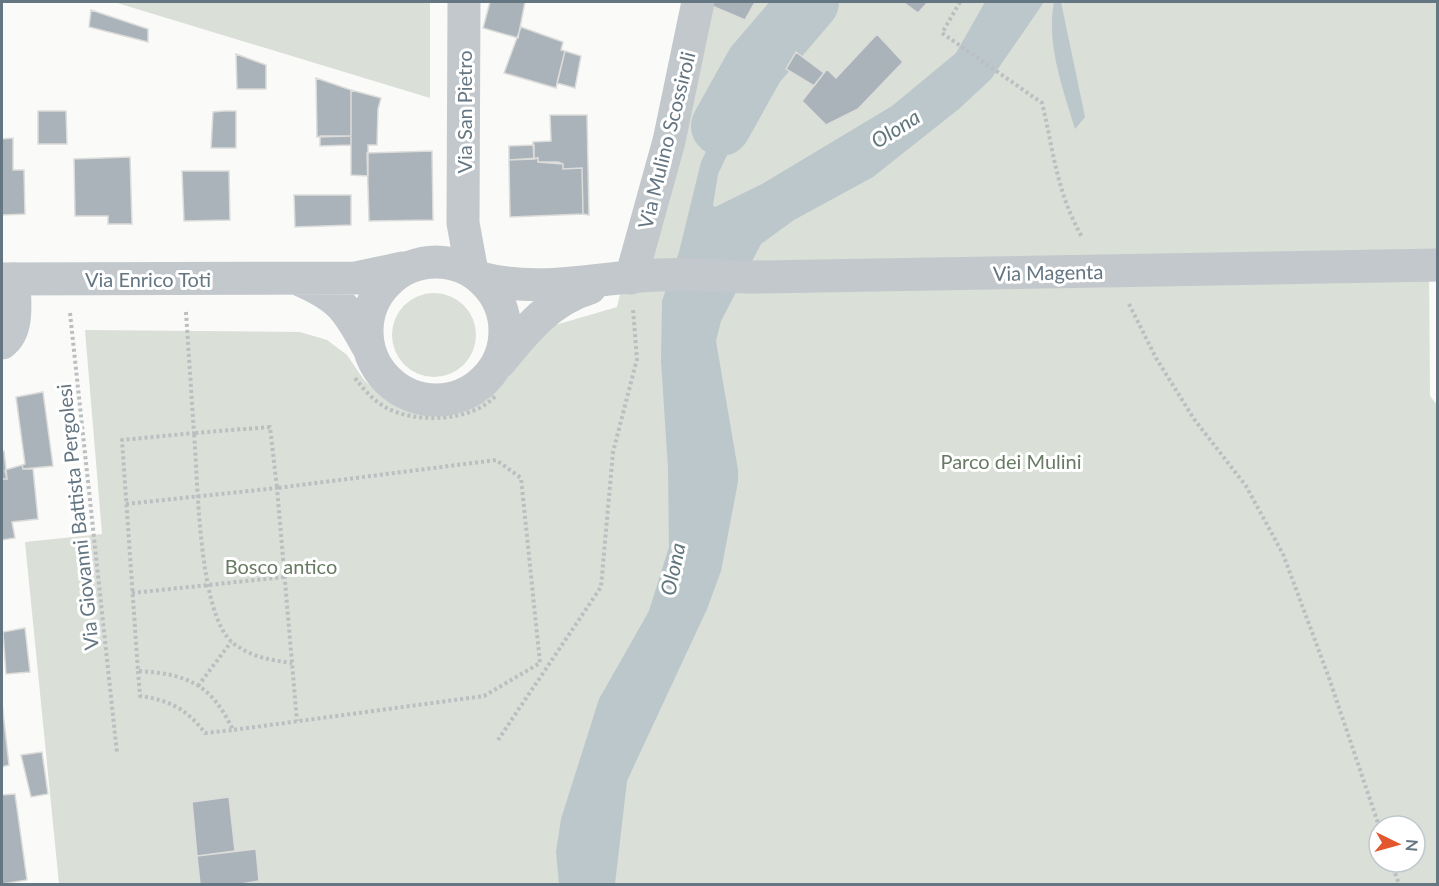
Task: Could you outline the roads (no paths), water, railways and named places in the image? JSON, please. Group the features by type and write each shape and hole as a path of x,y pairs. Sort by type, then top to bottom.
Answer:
{"street":[{"name":"Via San Pietro","path":"455,269 450,250 463,223 464,2"},
{"name":"Via Mulino Scossiroli","path":"635,278 669,141 698,2"},
{"name":"Via Magenta","path":"635,278 1437,265"},
{"name":"Via Enrico Toti","path":"360,361 372,305 383,286 399,272 455,269 503,284 557,286 635,278"},
{"name":"Via Enrico Toti","path":"8,279 356,278 455,269 494,293 502,310 505,330 496,380"},
{"name":"Via Enrico Toti","path":"294,278 327,291 350,312 360,361"},
{"name":"Via Enrico Toti","path":"360,361 378,369 393,387 414,398 437,402 460,397 480,385 496,380 533,321 573,293 635,278"},
{"path":"2,343 11,332 14,321 8,279"}],"water":[{"path":"811,2 838,2 760,87 718,174 713,205 715,207 762,184 892,106 956,53 985,2 1044,2 991,79 960,108 873,177 794,220 761,244 721,321 716,341 738,470 738,482 721,571 707,609 627,781 615,884 559,884 556,852 561,819 599,699 649,611 669,547 668,468 661,361 662,301 679,252 701,162 740,81"},
{"path":"1054,2 1061,2 1085,117 1075,129 1054,50 1052,18"}],"waterway":[{"name":"Olona","path":"721,126 755,65 809,2"}],"park label":[{"name":"Parco dei Mulini","path":"1011,461"},
{"name":"Bosco antico","path":"281,566"}]}
